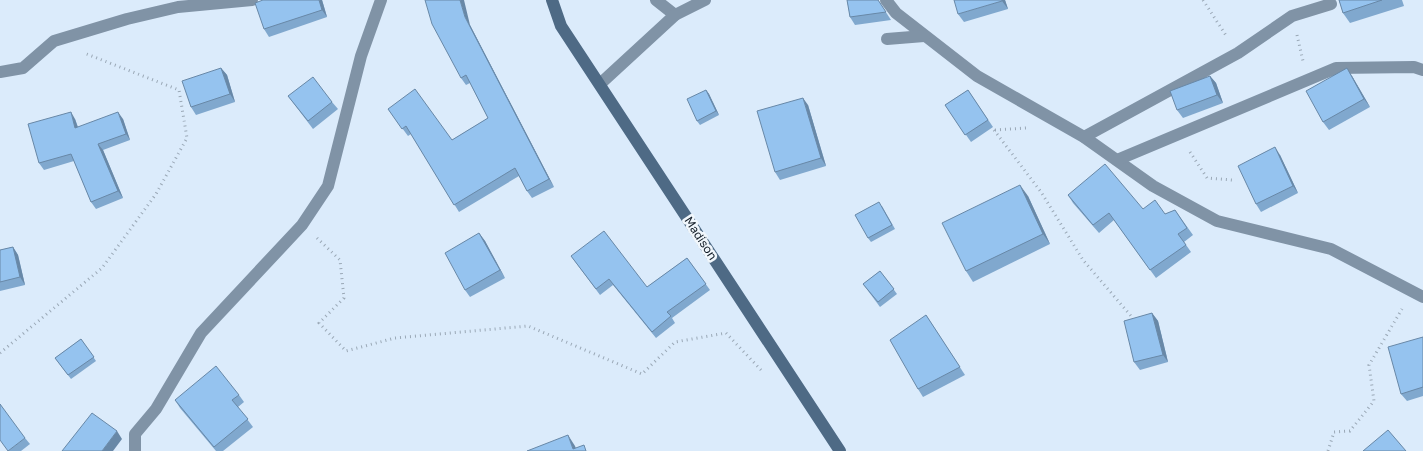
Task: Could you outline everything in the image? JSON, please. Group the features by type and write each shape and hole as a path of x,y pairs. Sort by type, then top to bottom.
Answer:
{"street":[{"path":"0,72 23,68 54,41 127,19 178,8 252,0"},
{"path":"135,451 134,434 156,409 201,333 302,225 328,186 361,56 381,0"},
{"name":"Madison","path":"552,0 561,26 840,451"},
{"path":"656,0 674,14"},
{"path":"600,84 674,14 706,0"},
{"path":"886,0 896,13 977,76 1084,137 1153,186 1217,221 1331,249 1418,294"},
{"path":"1084,137 1238,53 1292,16 1331,4"},
{"path":"887,39 924,36"},
{"path":"1117,160 1336,68 1414,67 1423,70"}],"path":[{"path":"1203,0 1238,53"},
{"path":"1292,16 1308,80"},
{"path":"0,354 102,268 156,194 187,138 180,90 54,41"},
{"path":"994,130 1041,192 1083,260 1131,316"},
{"path":"1179,134 1207,178 1232,180"},
{"path":"302,225 340,260 344,298 319,323 346,351 395,338 528,326 642,374 675,342 726,333 762,372"},
{"path":"1328,451 1334,432 1350,431 1374,401 1369,365 1418,294"}],"building":[{"path":"263,0 319,0 322,10 264,29 255,3"},
{"path":"425,0 460,0 465,17 549,179 527,191 515,168 454,205 406,126 402,129 388,109 415,89 452,140 488,118 466,75 461,78 432,24"},
{"path":"847,0 878,0 886,12 850,17"},
{"path":"954,0 1002,0 1002,1 958,14"},
{"path":"1339,0 1382,0 1343,13"},
{"path":"221,68 230,94 191,107 182,81"},
{"path":"1347,68 1364,99 1323,122 1306,91"},
{"path":"1210,76 1217,95 1177,110 1170,91"},
{"path":"313,77 332,102 308,121 288,96"},
{"path":"706,90 716,111 697,121 687,99"},
{"path":"968,90 988,120 965,135 945,105"},
{"path":"803,98 821,158 775,172 757,111"},
{"path":"71,112 75,128 118,112 126,134 98,144 118,191 91,202 71,154 39,163 28,124"},
{"path":"1275,147 1293,186 1256,204 1238,166"},
{"path":"1105,164 1143,209 1155,200 1165,214 1175,210 1187,228 1178,234 1186,245 1150,270 1109,213 1093,225 1068,195"},
{"path":"1020,185 1043,234 966,271 942,223"},
{"path":"879,202 892,225 868,238 855,215"},
{"path":"604,231 647,287 687,258 706,284 667,312 671,316 652,332 609,279 596,289 571,256"},
{"path":"479,233 500,270 465,290 445,253"},
{"path":"13,247 20,277 0,282 0,250"},
{"path":"880,271 894,289 878,302 863,284"},
{"path":"1152,313 1163,355 1134,362 1124,321"},
{"path":"926,315 960,367 918,389 890,340"},
{"path":"1423,337 1423,387 1401,394 1388,347"},
{"path":"81,339 94,357 68,375 55,358"},
{"path":"216,366 239,395 232,400 248,419 214,447 175,400"},
{"path":"0,404 25,438 8,451 0,440"},
{"path":"92,413 117,431 102,451 62,451"},
{"path":"1388,430 1406,451 1363,451"},
{"path":"568,435 573,449 584,445 586,451 527,451"}]}
